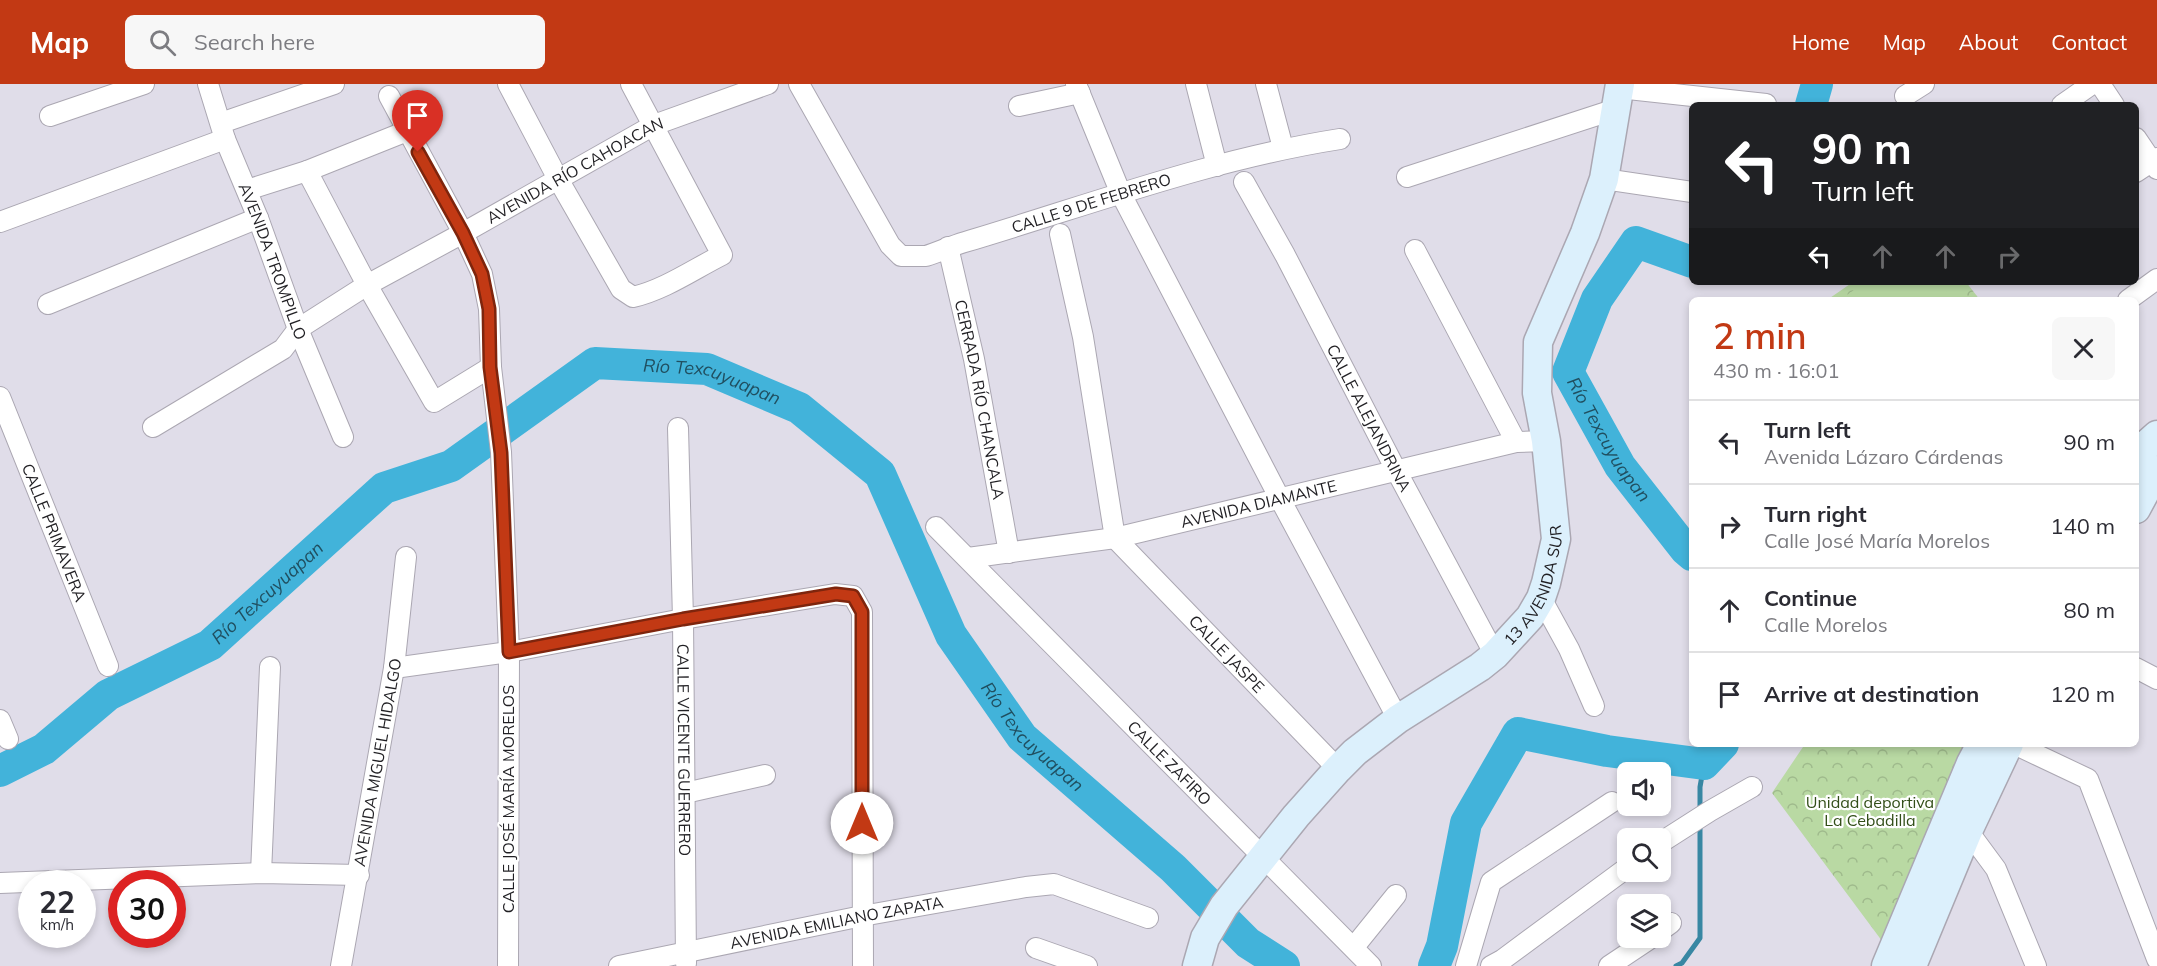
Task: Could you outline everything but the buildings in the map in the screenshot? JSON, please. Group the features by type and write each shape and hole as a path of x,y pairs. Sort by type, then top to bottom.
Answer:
{"street":[{"path":"50,116 144,84"},
{"name":"AVENIDA TROMPILLO","path":"208,84 223,131 258,218 298,329 344,437"},
{"path":"0,222 334,84"},
{"path":"508,84 558,179 621,289 633,297 645,295 722,255 631,84"},
{"name":"AVENIDA RÍO CAHOACAN","path":"153,427 283,349 298,329 366,285 654,125 768,84"},
{"name":"CALLE 9 DE FEBRERO","path":"799,84 890,245 901,256 926,256 948,247 1217,166 1283,148 1340,139"},
{"path":"1196,84 1217,166"},
{"path":"1266,84 1283,148"},
{"path":"1905,96 1924,84"},
{"path":"2066,102 2092,84"},
{"path":"2100,84 2112,102"},
{"path":"1019,106 1078,88 1121,194 1398,719"},
{"path":"1407,177 1618,94 1736,102"},
{"name":"13 AVENIDA SUR","path":"1197,966 1205,938 1224,906 1262,857 1338,769 1355,752 1398,719 1495,655 1530,617 1540,598 1546,583 1556,539 1546,441 1537,393 1538,342 1585,232 1604,180 1618,94"},
{"name":"CALLE JOSÉ MARÍA MORELOS","path":"389,96 463,233 482,274 489,309 490,367 501,453 509,652 508,966"},
{"path":"247,190 307,171 407,132"},
{"path":"2139,144 2150,165"},
{"path":"307,171 366,285 434,402 490,367"},
{"path":"1604,180 1689,192"},
{"name":"CALLE ALEJANDRINA","path":"1244,182 1285,255 1495,655"},
{"path":"48,304 258,218"},
{"path":"1060,234 1083,337 1115,538"},
{"name":"CERRADA RÍO CHANCALA","path":"948,247 974,359 1009,553"},
{"path":"1415,250 1516,442"},
{"path":"2132,297 2157,279"},
{"name":"CALLE PRIMAVERA","path":"0,397 108,666"},
{"name":"CALLE VICENTE GUERRERO","path":"678,428 683,619 686,959"},
{"path":"2139,459 2148,443 2157,435"},
{"name":"AVENIDA DIAMANTE","path":"968,558 1115,538 1516,442 1546,441"},
{"path":"2139,503 2157,470"},
{"name":"CALLE ZAFIRO","path":"936,527 1371,966"},
{"name":"CALLE JASPE","path":"1115,538 1338,769"},
{"name":"AVENIDA MIGUEL HIDALGO","path":"341,966 394,668 406,557"},
{"path":"394,668 509,652 683,619 836,594 853,596 862,612 863,966"},
{"path":"1540,598 1569,649 1594,705"},
{"path":"261,873 270,667"},
{"path":"2139,670 2157,679"},
{"path":"0,720 8,739"},
{"path":"1886,966 1979,747"},
{"path":"1912,966 1968,831 2008,747"},
{"path":"2020,747 2088,779 2157,959"},
{"path":"685,793 765,776"},
{"path":"1671,836 1752,787"},
{"path":"1466,966 1491,882 1612,802"},
{"path":"1968,831 1996,869 2036,966"},
{"path":"0,883 261,873 359,875"},
{"path":"1491,966 1617,875"},
{"name":"AVENIDA EMILIANO ZAPATA","path":"619,966 686,959 862,916 1054,884 1148,918"},
{"path":"1354,947 1396,895"},
{"path":"1036,948 1087,966"},
{"path":"1609,966 1636,948"}],"green space":[{"path":"1849,285 1968,285 1978,297 1831,297"},
{"path":"1861,285 1942,285 1951,297 1844,297"},
{"name":"Unidad deportiva La Cebadilla","path":"1803,747 1977,747 1882,941 1772,793"}],"waterway":[{"name":"Río Texcuyuapan","path":"1812,102 1817,84"},
{"name":"Río Texcuyuapan","path":"1689,261 1636,242 1597,299 1568,372 1620,466 1689,552"},
{"name":"Río Texcuyuapan","path":"0,771 44,749 108,695 210,645 384,488 451,466 595,363 707,369 799,408 880,474 951,635 1022,737 1173,868 1248,943 1284,966"},
{"name":"Río Texcuyuapan","path":"1434,966 1442,946 1466,823 1518,733 1607,751 1704,764 1720,747"},
{"path":"1700,811 1700,787 1704,764"},
{"path":"1676,966 1682,963 1700,938 1700,823"}],"route":[{"path":"418,152 463,233 482,274 489,309 490,367 501,453 509,652 683,619 836,594 853,596 862,612 862,823"}]}
